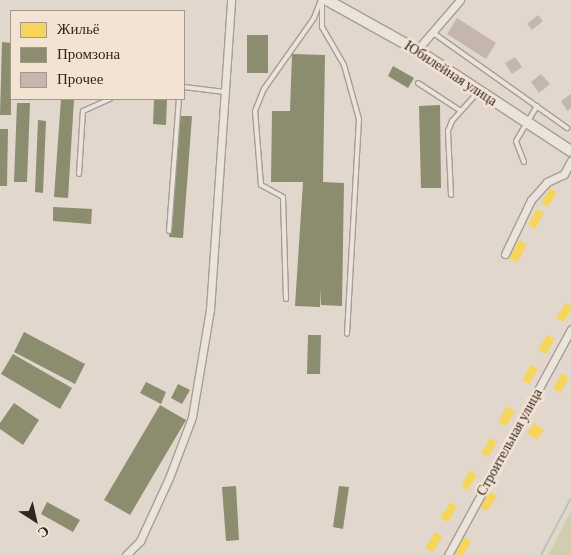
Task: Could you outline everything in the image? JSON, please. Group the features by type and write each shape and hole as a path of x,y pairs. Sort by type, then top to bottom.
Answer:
{"main road":[{"name":"Юбилейная улица","path":"328,0 417,50 571,151"}],"street":[{"path":"126,555 140,541 169,478 192,417 210,310 231,0"},
{"path":"417,50 460,0"},
{"path":"505,254 531,200 547,182 564,174 571,162"},
{"name":"Строительная улица","path":"448,555 571,329"}],"lane":[{"path":"286,299 283,197 260,185 255,111 264,89 314,18 321,0"},
{"path":"321,0 322,27 344,65 359,120 347,334"},
{"path":"432,32 568,128"},
{"path":"418,83 461,111"},
{"path":"185,87 225,92"},
{"path":"451,195 448,131 461,111 480,91"},
{"path":"79,174 83,111 108,100"},
{"path":"169,231 179,100"},
{"path":"524,162 516,141 537,106"}],"shaded area":[{"path":"571,511 571,555 548,555"}],"building: Жильё":[{"path":"550,188 557,192 548,207 541,203"},
{"path":"537,209 544,213 535,229 528,224"},
{"path":"519,240 527,245 517,263 509,258"},
{"path":"566,303 571,306 571,310 564,322 556,318"},
{"path":"547,335 555,339 546,354 538,350"},
{"path":"531,364 538,369 529,384 522,380"},
{"path":"562,373 569,378 560,393 553,388"},
{"path":"507,406 515,411 506,426 498,422"},
{"path":"534,423 544,430 537,440 527,433"},
{"path":"490,438 497,442 488,457 481,453"},
{"path":"470,470 477,475 468,490 461,486"},
{"path":"489,491 497,496 487,511 480,507"},
{"path":"450,502 457,507 448,522 440,518"},
{"path":"435,532 442,537 433,552 425,548"},
{"path":"464,537 471,542 463,555 459,555 455,552"}],"building: Промзона":[{"path":"247,35 268,35 268,73 247,73"},
{"path":"2,42 10,43 11,115 0,115"},
{"path":"292,54 325,55 323,182 344,183 342,306 321,305 321,288 320,307 295,306 303,182 271,182 272,111 290,111"},
{"path":"393,66 414,78 408,88 388,76"},
{"path":"61,100 74,100 68,198 54,197"},
{"path":"154,100 167,100 166,125 153,124"},
{"path":"17,103 30,103 27,182 14,182"},
{"path":"440,105 441,188 421,188 419,106"},
{"path":"179,116 192,116 183,238 169,237"},
{"path":"38,120 46,121 43,193 35,192"},
{"path":"0,129 8,129 7,186 0,186"},
{"path":"53,207 92,209 91,224 53,221"},
{"path":"24,332 85,364 75,384 14,352"},
{"path":"308,335 321,335 320,374 307,374"},
{"path":"13,354 72,388 60,409 1,374"},
{"path":"146,382 166,392 161,404 140,393"},
{"path":"178,384 190,390 182,404 171,398"},
{"path":"14,403 39,420 23,445 0,429 0,423"},
{"path":"160,405 186,420 130,515 104,500"},
{"path":"236,486 239,540 226,541 222,487"},
{"path":"339,486 349,487 343,529 333,527"},
{"path":"47,502 80,520 73,532 41,514"}],"building: Прочее":[{"path":"538,15 543,21 532,30 527,24"},
{"path":"457,18 496,43 486,59 447,34"},
{"path":"515,57 522,67 512,74 505,63"},
{"path":"541,74 550,84 539,93 531,82"},
{"path":"571,94 571,108 567,111 561,101"}],"waterway":[{"path":"541,555 571,498"}]}
